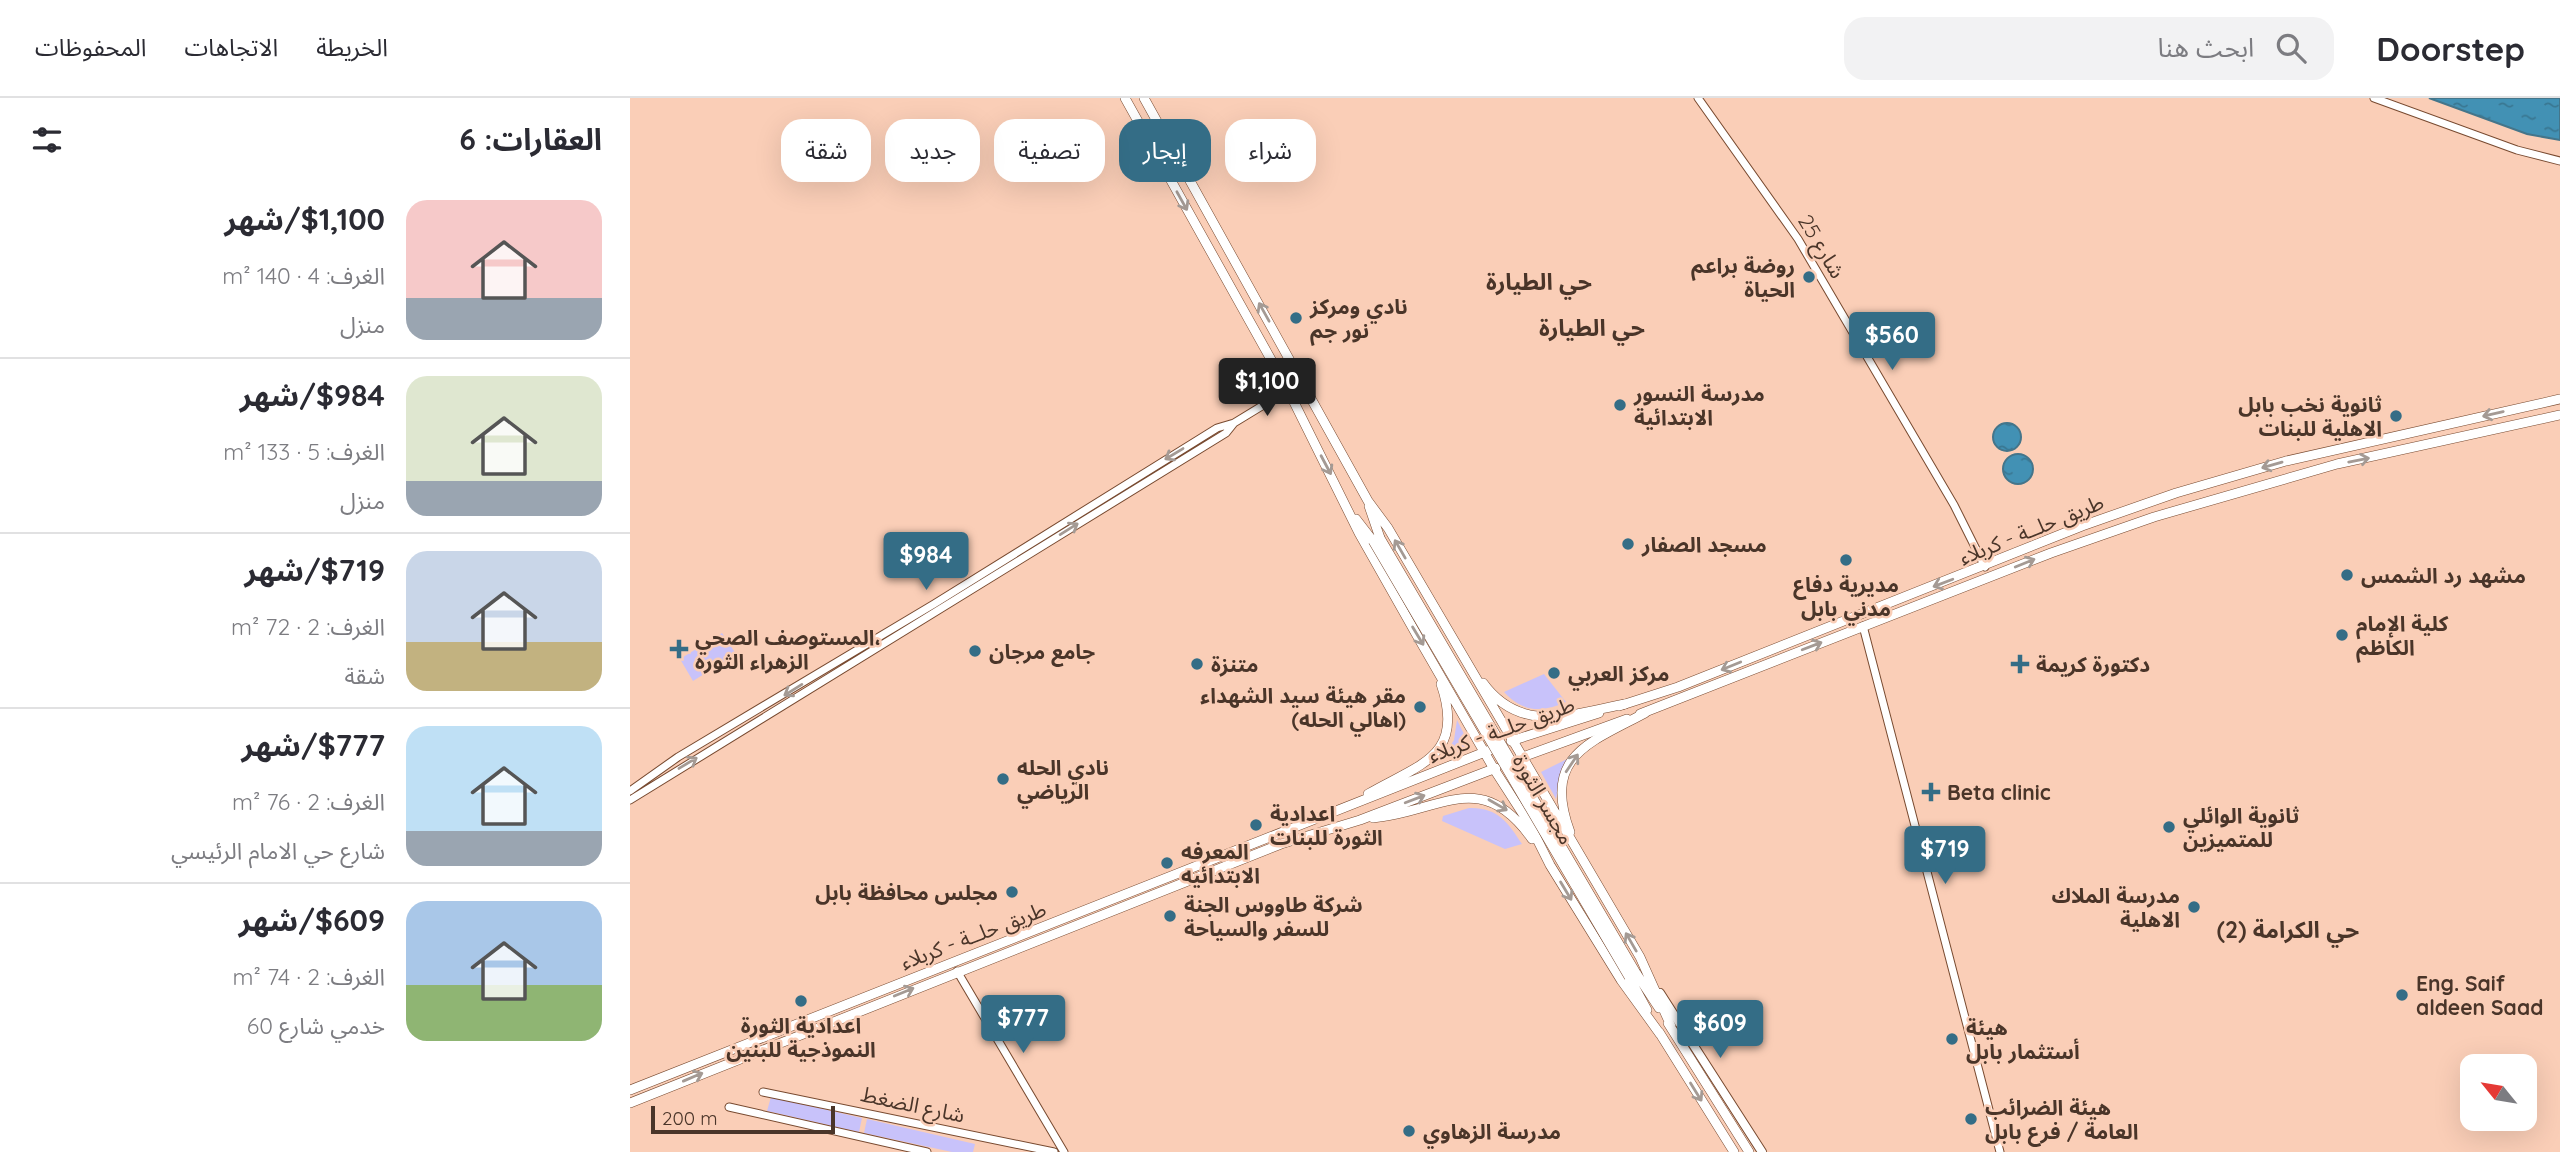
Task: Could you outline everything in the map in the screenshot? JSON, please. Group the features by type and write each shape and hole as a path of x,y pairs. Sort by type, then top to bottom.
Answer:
{"main road":[{"path":"1125,98 1137,119"},
{"path":"1144,98 1156,119"},
{"path":"1171,182 1289,390 1359,533 1484,752 1621,980 1660,1034 1734,1152"},
{"path":"1191,182 1368,501 1388,528 1653,983 1762,1152"},
{"name":"طريق حلــة - كربلاء","path":"630,1103 1281,844 1360,820 1645,713 1680,691 2082,526 2176,493 2286,461 2560,399"},
{"name":"طريق حلــة - كربلاء","path":"630,1090 1511,741 1625,704 1680,691 1863,626 2051,553 2180,509 2337,464 2560,415"},
{"path":"2176,493 2174,503 2180,509"},
{"name":"مجسر الثورة","path":"1368,501 1377,540"},
{"path":"2150,502 2156,508 2155,517"},
{"name":"مجسر الثورة","path":"1351,512 1377,540 1632,975 1660,1034"},
{"path":"1458,651 1497,701 1516,711 1551,719 1625,704"},
{"path":"1341,810 1410,773 1430,759 1440,745 1448,731 1450,708 1434,662"},
{"path":"1461,710 1468,714 1478,710 1484,702 1483,693"},
{"path":"1577,850 1560,798 1566,769 1587,744 1645,713"},
{"path":"1360,820 1394,816 1448,801 1488,799 1513,814 1550,864"},
{"path":"1530,825 1530,816 1535,808 1548,806 1553,811"},
{"name":"مجسر الثورة","path":"1632,975 1671,1026"},
{"path":"1653,983 1671,1026 1749,1152"},
{"path":"817,1014 820,1026"},
{"path":"789,1025 792,1037"}],"street":[{"name":"شارع 25","path":"1698,98 1798,239 1954,505 1985,567"},
{"path":"2374,98 2517,150 2560,161"},
{"path":"630,791 678,757 934,604 1116,489 1217,428 1234,423 1289,390"},
{"path":"630,800 1226,433 1234,423"},
{"path":"1863,626 2000,1152"},
{"path":"957,971 1064,1152"},
{"name":"شارع الضغط","path":"763,1092 1054,1152"},
{"name":"شارع الضغط","path":"729,1107 926,1152"}],"shaded area":[{"path":"722,633 736,654 693,681 680,659"},
{"path":"1544,674 1566,702 1549,708 1533,709 1518,704 1504,692"},
{"path":"1457,720 1470,746 1442,759 1454,740"},
{"path":"1569,758 1560,777 1556,799 1541,772"},
{"path":"1469,808 1487,810 1501,817 1522,844 1505,849 1442,821 1443,816"},
{"path":"771,1097 862,1118 859,1132 767,1111"},
{"path":"867,1119 975,1144 973,1152 952,1152 864,1133"}],"water":[{"path":"2429,98 2560,98 2560,140 2527,134"},
{"path":"2007,423 2017,427 2021,437 2017,447 2007,451 1997,447 1993,437 1997,427"},
{"path":"2018,454 2028,459 2033,469 2028,479 2018,484 2008,479 2003,469 2008,459"}],"place":[{"name":"روضة براعم الحياة","path":"1809,277"},
{"name":"نادي ومركز نور جم","path":"1296,318"},
{"name":"مدرسة النسور الابتدائية","path":"1620,405"},
{"name":"ثانوية نخب بابل الاهلية للبنات","path":"2396,416"},
{"name":"مسجد الصفار","path":"1628,544"},
{"name":"مديرية دفاع مدني بابل","path":"1846,560"},
{"name":"مشهد رد الشمس","path":"2347,575"},
{"name":"كلية الإمام الكاظم","path":"2342,635"},
{"name":"المستوصف الصحي، الزهراء الثوره","path":"679,649"},
{"name":"جامع مرجان","path":"975,651"},
{"name":"متنزة","path":"1197,664"},
{"name":"دكتورة كريمة","path":"2020,664"},
{"name":"مركز العربي","path":"1554,673"},
{"name":"مقر هيئة سيد الشهداء (اهالي الحله)","path":"1420,707"},
{"name":"نادي الحله الرياضي","path":"1003,779"},
{"name":"Beta clinic","path":"1931,792"},
{"name":"اعدادية الثورة للبنات","path":"1256,825"},
{"name":"ثانوية الوائلي للمتميزين","path":"2169,827"},
{"name":"المعرفه الابتدائيه","path":"1167,863"},
{"name":"مجلس محافظة بابل","path":"1012,892"},
{"name":"مدرسة الملاك الاهلية","path":"2194,907"},
{"name":"شركة طاووس الجنة للسفر والسياحة","path":"1170,916"},
{"name":"Eng. Saif aldeen Saad","path":"2402,995"},
{"name":"اعدادية الثورة النموذجية للبنين","path":"801,1001"},
{"name":"هيئة أستثمار بابل","path":"1952,1039"},
{"name":"هيئة الضرائب العامة / فرع بابل","path":"1971,1119"},
{"name":"مدرسة الزهاوي","path":"1409,1131"}],"district":[{"name":"حي الطيارة","path":"1539,281"},
{"name":"حي الطيارة","path":"1592,327"},
{"name":"حي الكرامة (2)","path":"2288,929"}]}
